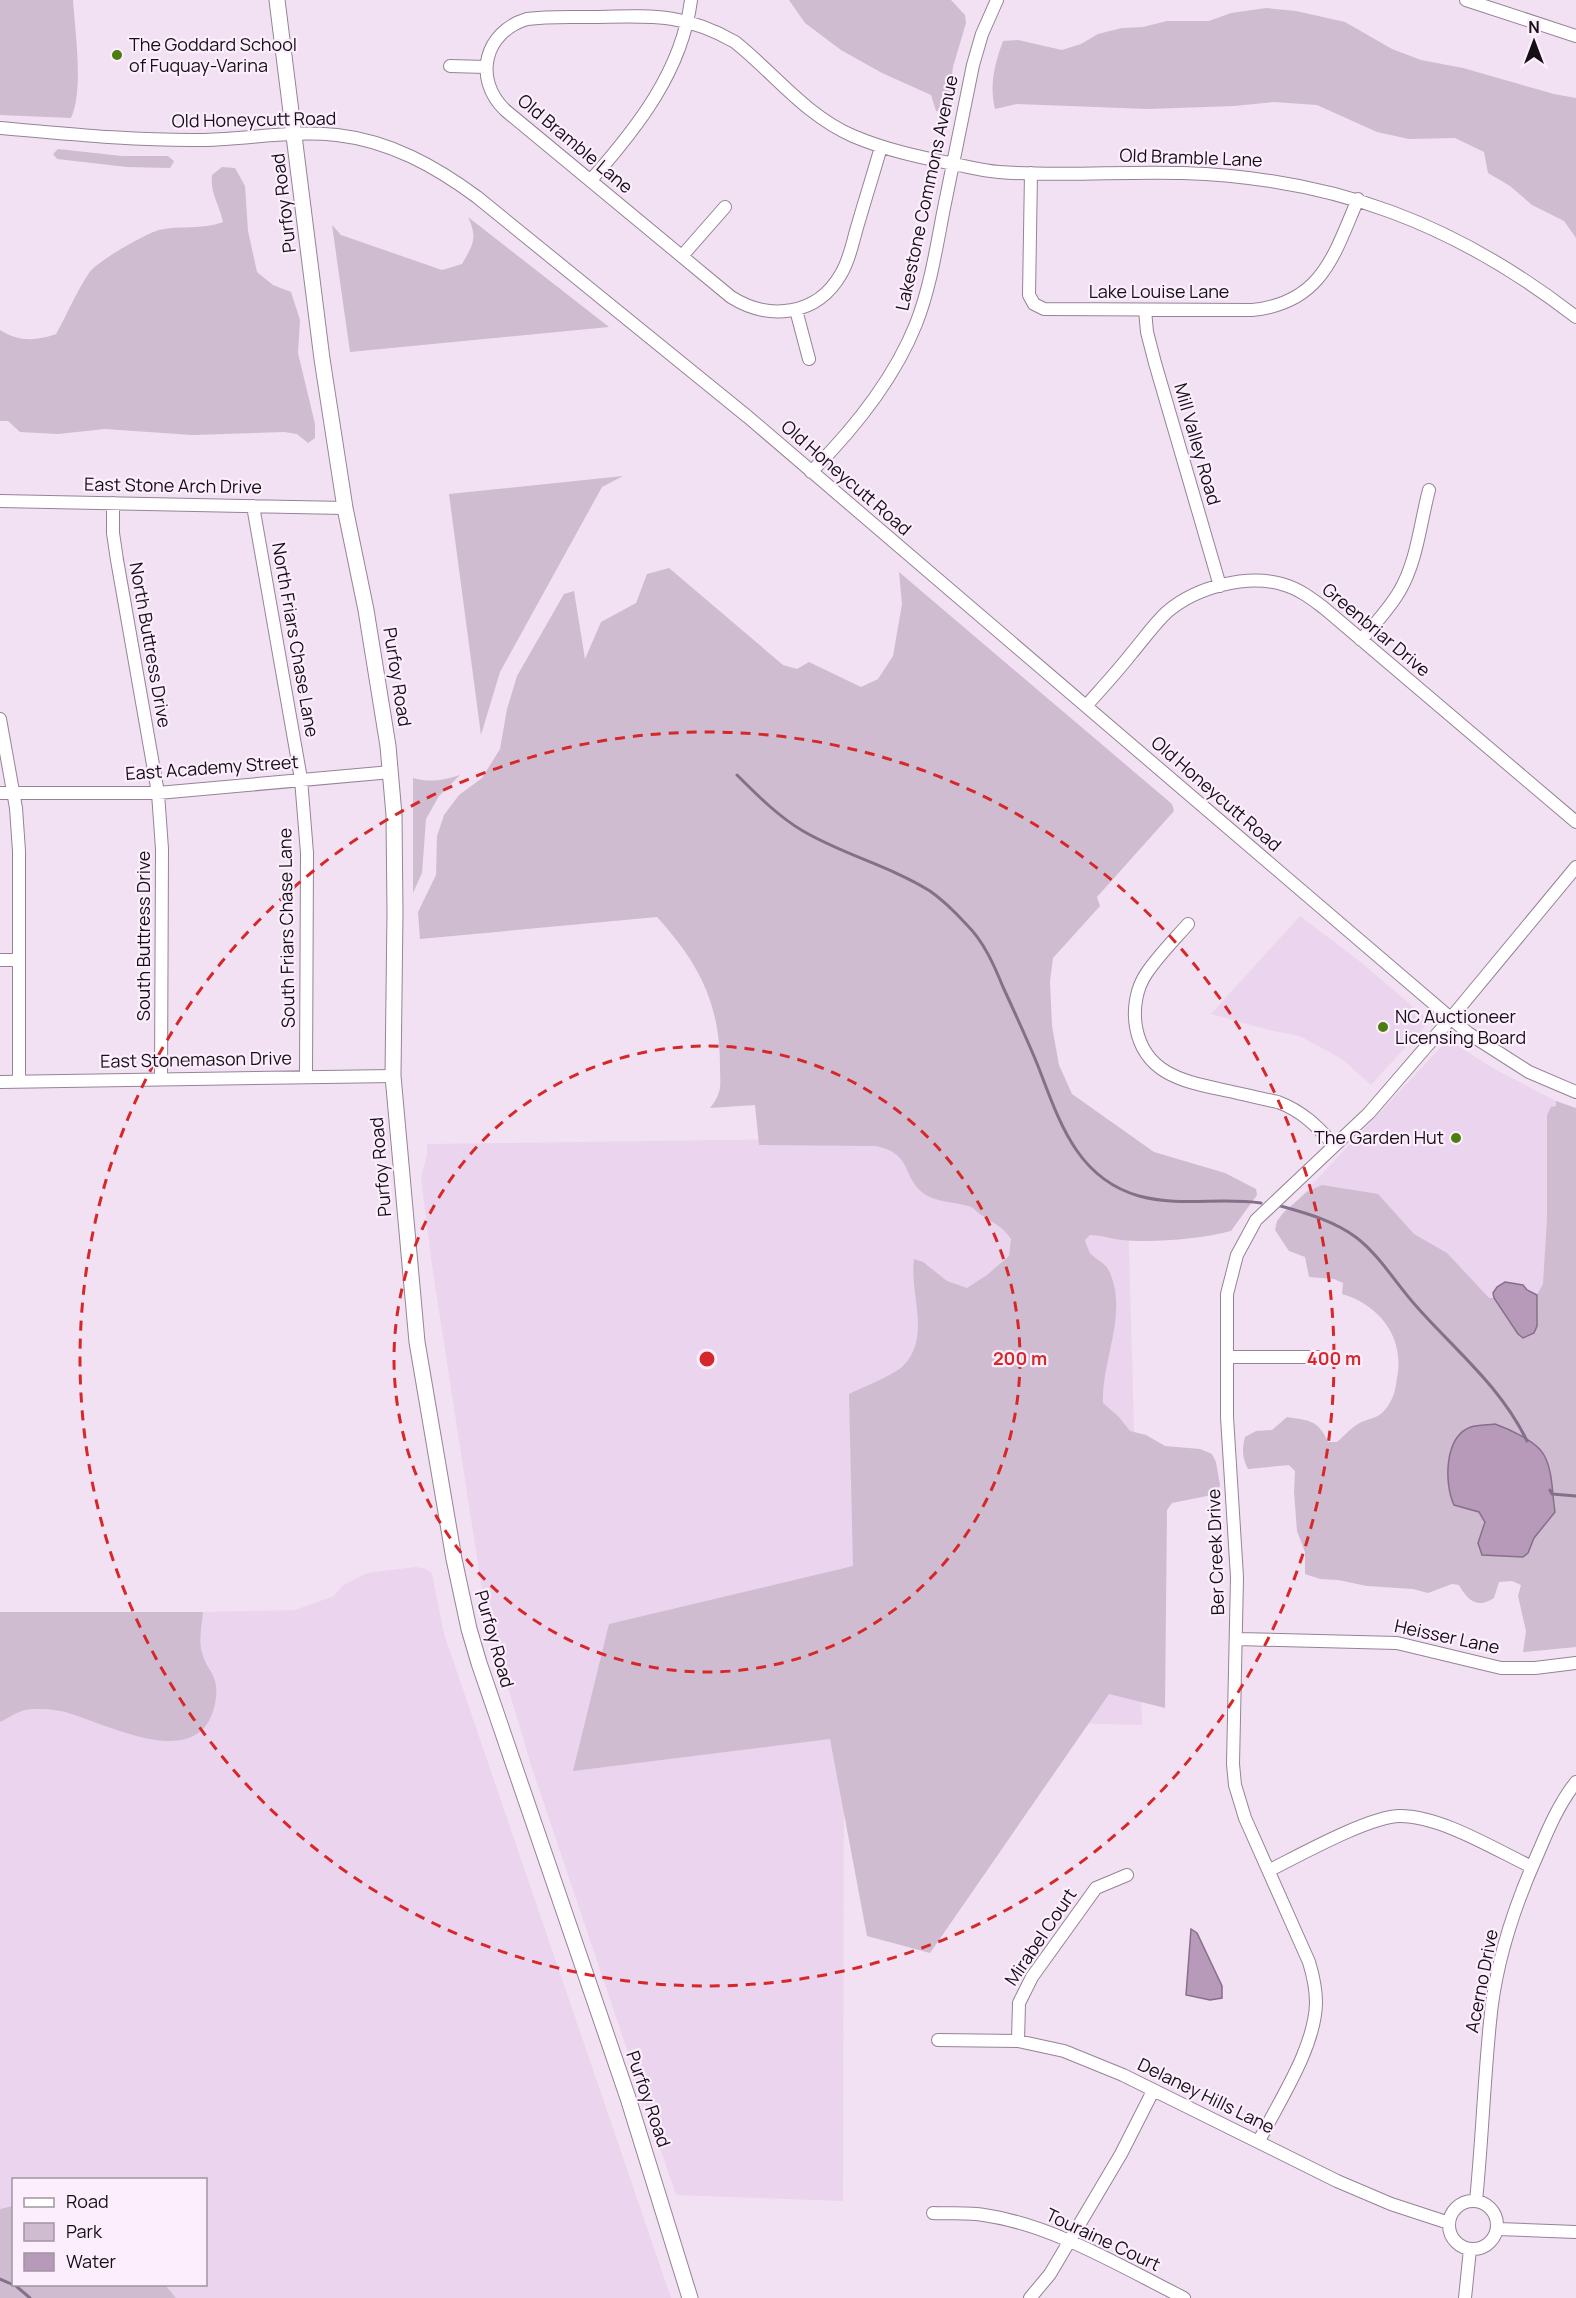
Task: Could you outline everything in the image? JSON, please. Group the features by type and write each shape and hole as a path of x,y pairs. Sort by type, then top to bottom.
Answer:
{"street":[{"name":"Purfoy Road","path":"277,0 296,134 322,359 345,508 366,610 391,772 395,913 393,1076 417,1342 454,1559 469,1629 651,2168 690,2298"},
{"path":"591,180 652,103 669,74 688,22 691,0"},
{"name":"Lakestone Commons Avenue","path":"811,472 876,396 902,355 922,309 974,65 982,34 997,0"},
{"path":"1466,0 1576,36"},
{"name":"Old Bramble Lane","path":"881,147 842,272 818,300 796,310 764,311 740,302 498,104 489,88 486,67 488,54 497,38 509,26 527,19 660,16 688,22 735,42 809,110 852,135 881,147 997,172 1229,175 1318,188 1358,199 1427,225 1474,249 1526,280 1576,317"},
{"path":"450,66 486,67"},
{"name":"Old Honeycutt Road","path":"0,128 187,139 296,134 337,135 391,147 437,169 477,197 748,417 1451,1018 1486,1046 1514,1064 1550,1083 1576,1092"},
{"name":"Lake Louise Lane","path":"1030,173 1029,295 1034,304 1044,309 1252,310 1290,301 1312,286 1327,268 1358,199"},
{"path":"682,256 724,207"},
{"path":"796,310 809,359"},
{"name":"Mill Valley Road","path":"1145,310 1147,332 1155,363 1220,586"},
{"path":"1361,640 1398,594 1403,584 1414,556 1429,490"},
{"name":"East Stone Arch Drive","path":"0,501 345,508"},
{"name":"North Buttress Drive","path":"113,503 113,533 117,560 158,793"},
{"name":"North Friars Chase Lane","path":"254,506 301,779"},
{"name":"Greenbriar Drive","path":"1086,706 1167,612 1190,598 1220,586 1244,581 1285,585 1309,597 1576,822"},
{"path":"0,719 14,794 19,851 19,1082"},
{"name":"East Academy Street","path":"0,794 158,793 391,772"},
{"name":"South Friars Chase Lane","path":"301,779 307,853 306,1077"},
{"name":"South Buttress Drive","path":"158,793 162,849 161,1079"},
{"name":"Ber Creek Drive","path":"1259,2141 1308,2045 1316,2004 1309,1962 1245,1818 1235,1785 1233,1727 1238,1576 1227,1417 1227,1294 1233,1267 1242,1243 1265,1210 1369,1113 1576,867"},
{"path":"1188,924 1147,973 1138,993 1135,1006 1136,1026 1148,1055 1170,1075 1185,1081 1291,1107 1303,1114 1334,1145"},
{"path":"0,960 19,960"},
{"name":"East Stonemason Drive","path":"0,1082 393,1076"},
{"path":"1227,1356 1318,1357"},
{"name":"Heisser Lane","path":"1237,1639 1397,1643 1501,1668 1535,1668 1576,1663"},
{"name":"Acerno Drive","path":"1476,2201 1484,2124 1490,2020 1499,1968 1512,1920 1532,1867 1551,1824 1576,1782"},
{"path":"1270,1870 1371,1822 1398,1815 1435,1821 1532,1867"},
{"name":"Mirabel Court","path":"1018,2041 1019,2003 1032,1977 1096,1888 1127,1875"},
{"name":"Delaney Hills Lane","path":"938,2040 1018,2041 1064,2051 1123,2075 1337,2181 1391,2204 1449,2223"},
{"path":"1030,2298 1050,2274 1121,2154 1153,2091"},
{"path":"1476,2201 1492,2208 1496,2214 1498,2229 1496,2235 1486,2246 1470,2249 1458,2244 1453,2238 1449,2223 1455,2208 1462,2203 1476,2201"},
{"name":"Touraine Court","path":"933,2214 983,2214 1025,2224 1069,2240 1184,2298"},
{"path":"1498,2229 1576,2232"},
{"path":"1465,2298 1470,2249"}],"shaded area":[{"path":"1300,916 1363,964 1426,1018 1425,1026 1371,1085 1342,1059 1300,1036 1211,1014"},
{"path":"1450,1041 1496,1070 1556,1101 1551,1318 1480,1387 1290,1208 1443,1045"},
{"path":"881,1138 1126,1139 1142,1725 844,1716 843,2201 676,2195 532,1768 501,1664 481,1583 432,1265 421,1178 427,1155 427,1144"},
{"path":"416,1567 426,1569 432,1574 444,1634 671,2298 0,2298 0,1612 295,1610 334,1596 342,1586 367,1573"}],"green space":[{"path":"0,0 73,0 78,77 75,106 71,118 0,115"},
{"path":"789,0 951,0 965,15 966,23 953,67 948,106 945,112 936,111 931,95 882,73 841,50 805,23"},
{"path":"1266,8 1296,11 1345,22 1392,49 1421,60 1463,68 1576,98 1576,238 1564,221 1532,205 1510,186 1488,173 1484,152 1455,138 1409,139 1377,132 1317,105 1274,102 1148,109 1017,104 995,109 994,74 1003,41 1018,40 1062,50 1081,44 1098,34 1122,28 1143,27 1167,21 1209,21 1231,13"},
{"path":"58,149 122,156 168,156 174,161 170,168 127,167 57,159 53,154"},
{"path":"222,167 235,168 245,186 248,231 257,272 273,285 291,292 300,320 298,353 315,424 315,438 308,443 297,434 284,432 192,435 105,429 58,434 20,432 8,421 0,421 0,330 14,337 28,339 56,334 89,273 111,255 159,230 207,226 223,222 212,182 212,175"},
{"path":"468,217 609,327 350,352 332,225 341,235 442,270 462,264 469,252 473,241 473,231"},
{"path":"623,476 602,487 500,672 481,735 449,494"},
{"path":"669,568 783,665 797,669 809,662 861,687 878,679 893,656 902,604 899,572 1172,804 1174,811 1097,897 1100,906 1053,958 1050,981 1052,1026 1059,1065 1072,1094 1154,1152 1225,1173 1256,1189 1257,1195 1231,1231 1162,1241 1122,1240 1090,1235 1085,1240 1090,1253 1108,1269 1114,1285 1116,1302 1116,1319 1106,1370 1103,1403 1130,1431 1146,1435 1165,1446 1200,1449 1212,1454 1216,1462 1220,1485 1217,1494 1172,1503 1167,1510 1165,1708 1109,1694 930,1953 867,1936 830,1739 573,1771 609,1624 853,1566 849,1394 899,1370 912,1355 918,1329 914,1259 923,1262 947,1281 967,1288 1009,1256 1011,1239 1001,1228 972,1208 939,1200 923,1193 916,1186 901,1160 888,1150 876,1146 759,1145 755,1105 710,1108 719,1093 720,1083 719,1043 711,1003 695,967 657,917 420,939 418,912 436,875 437,836 444,815 459,795 482,778 500,749 507,709 517,676 564,594 574,591 585,659 601,622 636,603 647,574"},
{"path":"460,775 439,796 426,819 422,873 413,893 413,778 437,780"},
{"path":"1556,1101 1576,1108 1576,1647 1523,1652 1526,1631 1518,1596 1521,1585 1512,1581 1499,1582 1494,1598 1478,1603 1470,1599 1459,1585 1452,1584 1428,1593 1413,1589 1367,1586 1320,1579 1305,1574 1305,1552 1297,1531 1295,1471 1289,1465 1248,1469 1243,1449 1245,1437 1256,1431 1272,1430 1287,1417 1312,1422 1324,1434 1328,1442 1337,1442 1361,1422 1383,1412 1391,1400 1396,1383 1397,1350 1387,1325 1368,1306 1342,1294 1343,1283 1334,1279 1309,1277 1305,1257 1289,1251 1275,1230 1277,1221 1284,1212 1307,1192 1322,1185 1378,1194 1414,1234 1447,1253 1489,1298 1494,1298 1518,1334 1538,1306 1537,1295 1543,1284 1547,1219 1547,1115 1551,1107 1556,1106","holes":["1551,1482 1555,1512 1534,1538 1528,1553 1518,1557 1482,1555 1478,1543 1485,1522 1479,1512"]},
{"path":"0,1612 203,1612 201,1649 216,1686 215,1704 206,1726 191,1737 171,1741 148,1739 53,1710 25,1710 0,1722"},
{"path":"12,2206 12,2286 166,2286 176,2298 0,2298 0,2209"}],"water":[{"path":"1505,1282 1523,1285 1537,1295 1537,1326 1534,1333 1523,1338 1494,1298 1493,1293 1497,1287"},
{"path":"1495,1424 1515,1432 1535,1445 1544,1455 1551,1475 1555,1512 1534,1538 1528,1553 1523,1557 1482,1555 1478,1543 1485,1522 1479,1512 1454,1505 1451,1496 1448,1473 1451,1450 1456,1440 1462,1432 1471,1427"},
{"path":"1191,1929 1197,1933 1222,1986 1222,1998 1210,2000 1186,1995"}],"waterway":[{"path":"737,775 768,805 794,825 835,847 899,874 930,891 940,898 973,932 996,970 1063,1126 1085,1161 1100,1176 1117,1187 1154,1199 1261,1203"},
{"path":"1277,1205 1329,1222 1348,1232 1365,1245 1417,1307 1491,1386 1527,1441"},
{"path":"1550,1490 1552,1494 1576,1496"},
{"path":"0,2279 12,2284"},
{"path":"16,2286 30,2298"}],"place":[{"name":"The Goddard School of Fuquay-Varina","path":"117,55"},
{"name":"NC Auctioneer Licensing Board","path":"1383,1027"},
{"name":"The Garden Hut","path":"1456,1138"}]}
